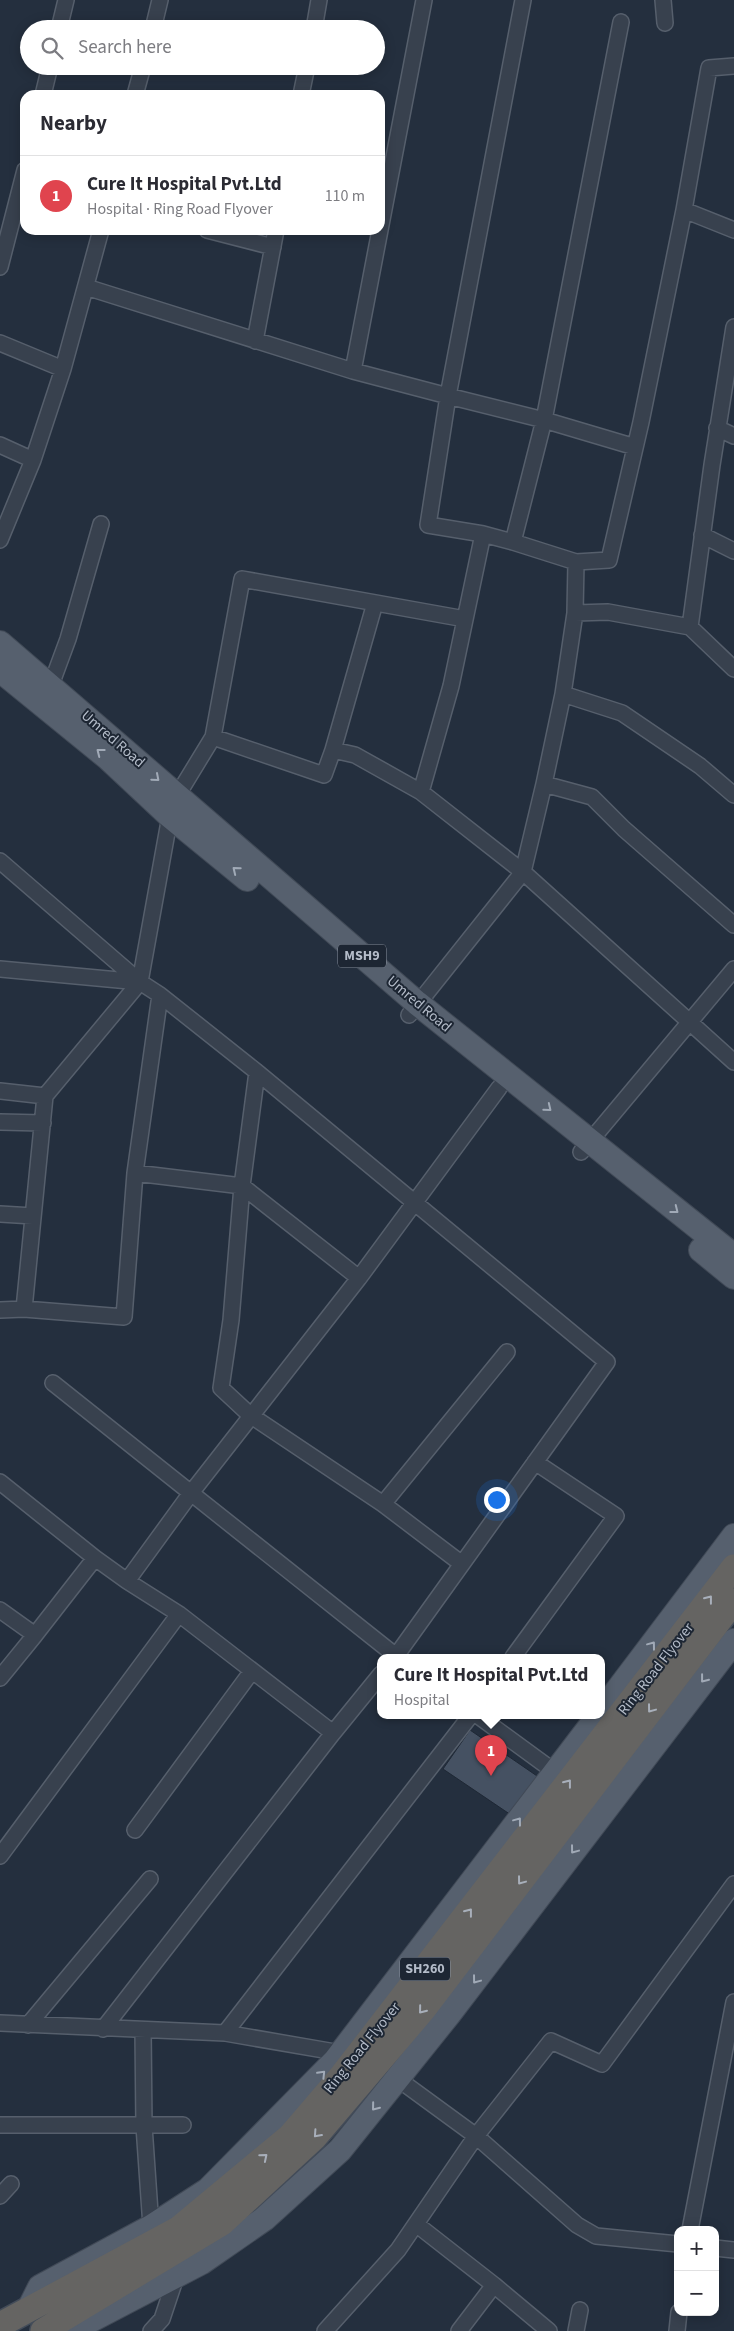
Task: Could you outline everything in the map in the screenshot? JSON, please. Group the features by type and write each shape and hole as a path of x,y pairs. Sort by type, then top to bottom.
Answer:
{"highway":[{"name":"Ring Road Flyover","path":"29,2309 178,2229 290,2136 343,2074 734,1567"},
{"name":"Ring Road Flyover","path":"44,2331 222,2223 315,2137 423,2010 734,1601"},
{"name":"SH260","path":"0,2325 29,2309"}],"main road":[{"name":"Umred Road","path":"0,643 51,685 173,806 413,1009 731,1264"},
{"path":"0,670 108,758 173,806"},
{"path":"413,1009 499,1088 544,1126 585,1147"},
{"path":"605,1707 734,1536"},
{"path":"44,2331 76,2328 202,2262 271,2212 340,2150 398,2079 734,1641"},
{"path":"29,2309 40,2287 151,2227 208,2190 341,2053 596,1719"}],"street":[{"path":"61,20 66,0"},
{"path":"154,20 160,0"},
{"path":"316,20 319,0"},
{"path":"385,204 424,0"},
{"path":"522,0 448,396 428,525 483,534 576,562 609,560 635,447 684,210 709,68 734,66"},
{"path":"663,0 664,23"},
{"path":"513,542 544,420 621,22"},
{"path":"44,90 48,75"},
{"path":"136,90 141,75"},
{"path":"302,90 305,75"},
{"path":"0,267 20,189"},
{"path":"684,210 734,230"},
{"path":"0,540 33,460 63,369 100,235"},
{"path":"226,235 273,247"},
{"path":"255,341 275,235"},
{"path":"353,371 379,235"},
{"path":"86,287 353,371 544,420 635,447"},
{"path":"690,627 717,428 734,326"},
{"path":"0,343 63,369"},
{"path":"717,428 734,436"},
{"path":"0,445 33,460"},
{"path":"51,685 68,639 101,524"},
{"path":"421,792 451,686 483,534"},
{"path":"702,535 734,551"},
{"path":"413,1009 523,872 563,694 575,613 576,562"},
{"path":"24,1309 45,1096 140,982 173,806 213,737 242,579 465,618"},
{"path":"213,737 324,775 333,750 374,603"},
{"path":"575,613 608,612 690,627 734,669"},
{"path":"563,694 622,713 700,766 734,795"},
{"path":"333,750 355,755 421,792 523,872 734,1062"},
{"path":"544,784 592,797 624,829 734,925"},
{"path":"0,861 140,982 160,995 257,1072 607,1362 398,1654"},
{"path":"0,969 140,982"},
{"path":"585,1147 734,969"},
{"path":"0,1310 24,1309 124,1317 136,1174 160,995"},
{"path":"257,1072 242,1186 231,1320 221,1388 250,1415 383,1504 462,1564"},
{"path":"127,1581 191,1492 359,1278 499,1088"},
{"path":"0,1091 45,1096"},
{"path":"0,1122 43,1123"},
{"path":"136,1174 242,1186 359,1278"},
{"path":"0,1214 33,1216"},
{"path":"383,1504 507,1352"},
{"path":"53,1383 392,1654"},
{"path":"515,1654 616,1516 535,1462"},
{"path":"0,1482 95,1558 179,1614 333,1733"},
{"path":"0,1678 95,1558"},
{"path":"0,1610 35,1635"},
{"path":"0,1856 179,1614"},
{"path":"135,1830 252,1671"},
{"path":"103,2029 377,1679"},
{"path":"224,2033 468,1719"},
{"path":"482,1719 555,1772"},
{"path":"28,2025 150,1879"},
{"path":"325,2331 398,2250 476,2136 551,2041 602,2064 734,1884"},
{"path":"691,2226 734,2002"},
{"path":"0,2023 224,2033 341,2053"},
{"path":"142,2030 144,2126 151,2227"},
{"path":"398,2079 476,2136 577,2224 596,2236 674,2244"},
{"path":"0,2125 183,2125"},
{"path":"0,2196 11,2184"},
{"path":"416,2224 549,2331"},
{"path":"719,2248 734,2250"},
{"path":"151,2331 162,2319 176,2277"},
{"path":"459,2331 494,2285"},
{"path":"576,2331 580,2310"},
{"path":"677,2331 679,2316"}],"building":[{"path":"470,1730 540,1778 514,1817 443,1769"}],"place":[{"name":"Cure It Hospital Pvt.Ltd","path":"491,1776"}]}
